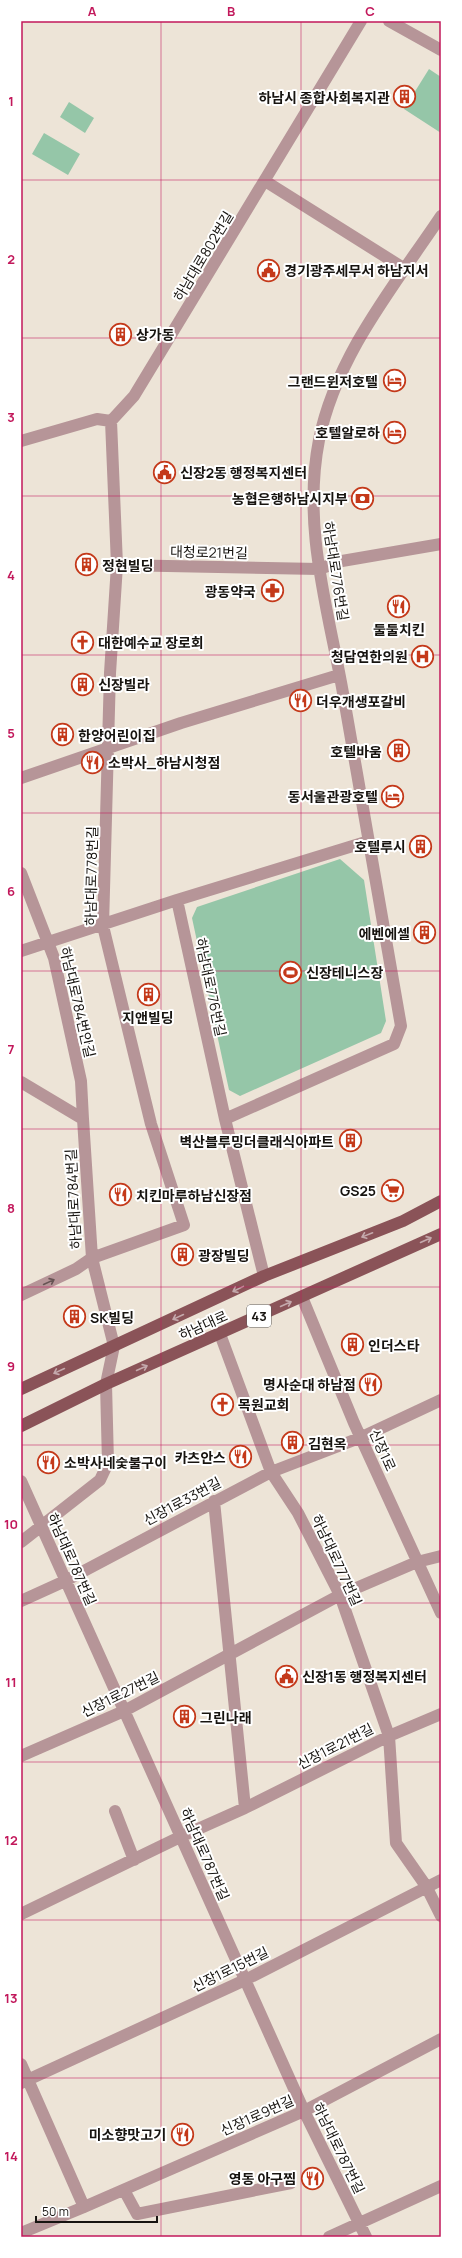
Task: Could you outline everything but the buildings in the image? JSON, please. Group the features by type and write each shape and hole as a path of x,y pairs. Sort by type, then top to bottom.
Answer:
{"main road":[{"path":"403,1220 441,1192"},
{"name":"하남대로","path":"21,1388 264,1276 403,1220 441,1202"},
{"name":"하남대로","path":"21,1426 106,1384 441,1234"}],"street":[{"name":"하남대로802번길","path":"111,421 144,383 361,21"},
{"path":"389,21 441,50"},
{"path":"266,181 405,269"},
{"name":"하남대로776번길","path":"225,1119 394,1044 401,1026 369,841 315,548 313,487 319,439 336,386 360,337 441,216"},
{"path":"21,441 97,419 111,421 117,565"},
{"name":"대청로21번길","path":"117,565 319,569 342,561 441,544"},
{"name":"하남대로778번길","path":"92,1258 184,1225 151,1124 103,926 110,673 117,565"},
{"path":"21,778 231,707 339,675"},
{"path":"21,951 103,926 177,900 369,841"},
{"name":"하남대로784번안길","path":"21,873 54,958 81,1081 83,1119"},
{"name":"하남대로776번길","path":"177,900 225,1119 264,1276"},
{"path":"21,1082 83,1119"},
{"name":"하남대로784번길","path":"83,1119 92,1258 114,1346"},
{"path":"21,1295 76,1269 92,1258"},
{"name":"신장1로","path":"302,1297 362,1437 441,1613"},
{"name":"하남대로777번길","path":"220,1334 271,1472 298,1513 340,1595 388,1736 396,1843 426,1886 441,1916"},
{"path":"21,1542 100,1480 108,1463 106,1384 114,1346"},
{"name":"신장1로33번길","path":"21,1601 65,1581 271,1472 362,1437 441,1400"},
{"name":"하남대로787번길","path":"21,1481 304,2111 366,2237"},
{"path":"214,1501 245,1808"},
{"name":"신장1로27번길","path":"21,1756 124,1711 340,1595 417,1562 441,1556"},
{"name":"신장1로21번길","path":"21,1914 180,1837 245,1808 388,1736 441,1714"},
{"path":"115,1811 134,1860"},
{"name":"신장1로15번길","path":"25,2082 245,1980 426,1886 441,1880"},
{"name":"신장1로9번길","path":"24,2231 124,2190 304,2111 441,2039"},
{"path":"21,2064 25,2082 84,2207"},
{"path":"124,2190 137,2214 291,2183"},
{"path":"329,2237 358,2222 441,2186"}],"green space":[{"path":"429,69 441,77 441,133 404,109"},
{"path":"69,102 94,118 85,133 60,117"},
{"path":"44,133 80,154 68,175 32,154"},
{"name":"신장테니스장","path":"340,859 364,880 386,1021 381,1033 240,1096 229,1090 192,918 197,907"}],"place":[{"name":"하남시 종합사회복지관","path":"405,97"},
{"name":"경기광주세무서 하남지서","path":"269,270"},
{"name":"상가동","path":"120,334"},
{"name":"그랜드윈저호텔","path":"394,381"},
{"name":"호텔알로하","path":"395,432"},
{"name":"신장2동 행정복지센터","path":"165,472"},
{"name":"농협은행하남시지부","path":"363,498"},
{"name":"정현빌딩","path":"86,565"},
{"name":"광동약국","path":"272,591"},
{"name":"둘둘치킨","path":"399,607"},
{"name":"대한예수교 장로회","path":"83,642"},
{"name":"청담연한의원","path":"423,656"},
{"name":"신장빌라","path":"83,684"},
{"name":"더우개생포갈비","path":"300,701"},
{"name":"한양어린이집","path":"63,735"},
{"name":"호텔바움","path":"398,751"},
{"name":"소박사_하남시청점","path":"93,762"},
{"name":"동서울관광호텔","path":"393,796"},
{"name":"호텔루시","path":"421,846"},
{"name":"에벤에셀","path":"425,933"},
{"name":"신장테니스장","path":"291,972"},
{"name":"지앤빌딩","path":"148,995"},
{"name":"벽산블루밍더클래식아파트","path":"350,1141"},
{"name":"GS25","path":"392,1190"},
{"name":"치킨마루하남신장점","path":"120,1195"},
{"name":"광장빌딩","path":"183,1255"},
{"name":"SK빌딩","path":"75,1317"},
{"name":"인더스타","path":"352,1345"},
{"name":"명사순대 하남점","path":"371,1384"},
{"name":"목원교회","path":"222,1404"},
{"name":"김현옥","path":"293,1443"},
{"name":"카츠안스","path":"241,1457"},
{"name":"소박사네숯불구이","path":"49,1462"},
{"name":"신장1동 행정복지센터","path":"286,1676"},
{"name":"그린나래","path":"185,1717"},
{"name":"미소향맛고기","path":"182,2134"},
{"name":"영동 아구찜","path":"312,2178"}]}
